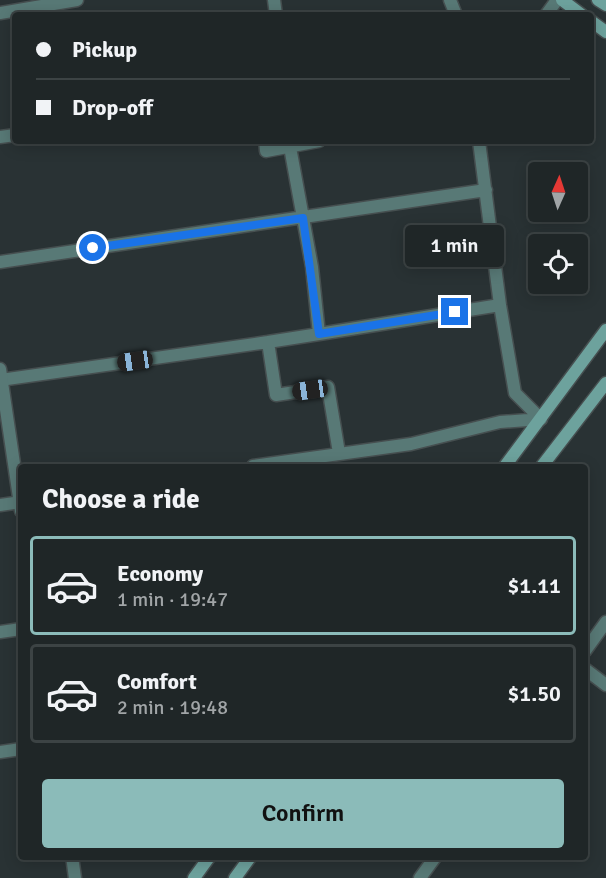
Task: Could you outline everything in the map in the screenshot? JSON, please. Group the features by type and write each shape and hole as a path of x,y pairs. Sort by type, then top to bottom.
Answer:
{"main road":[{"path":"559,0 577,12"},
{"path":"598,0 606,5"},
{"path":"507,464 606,330"},
{"path":"544,464 606,383"},
{"path":"194,878 207,860"},
{"path":"235,878 248,860"}],"street":[{"path":"0,13 77,0"},
{"path":"549,12 559,0"},
{"path":"265,144 266,151 304,144"},
{"path":"479,144 500,305 515,393 541,419"},
{"path":"290,147 303,218 319,334"},
{"path":"0,262 486,190"},
{"path":"18,487 0,376 268,342 500,305"},
{"path":"268,342 276,395 328,387 339,453"},
{"path":"265,464 411,444 500,422 541,419"},
{"path":"0,505 18,505"},
{"path":"588,647 606,622"},
{"path":"0,632 18,629"},
{"path":"588,671 606,685"},
{"path":"0,752 18,749"},
{"path":"73,860 75,878"},
{"path":"420,878 433,860"}],"route":[{"path":"93,248 303,218 312,267 319,334 455,312"}]}
